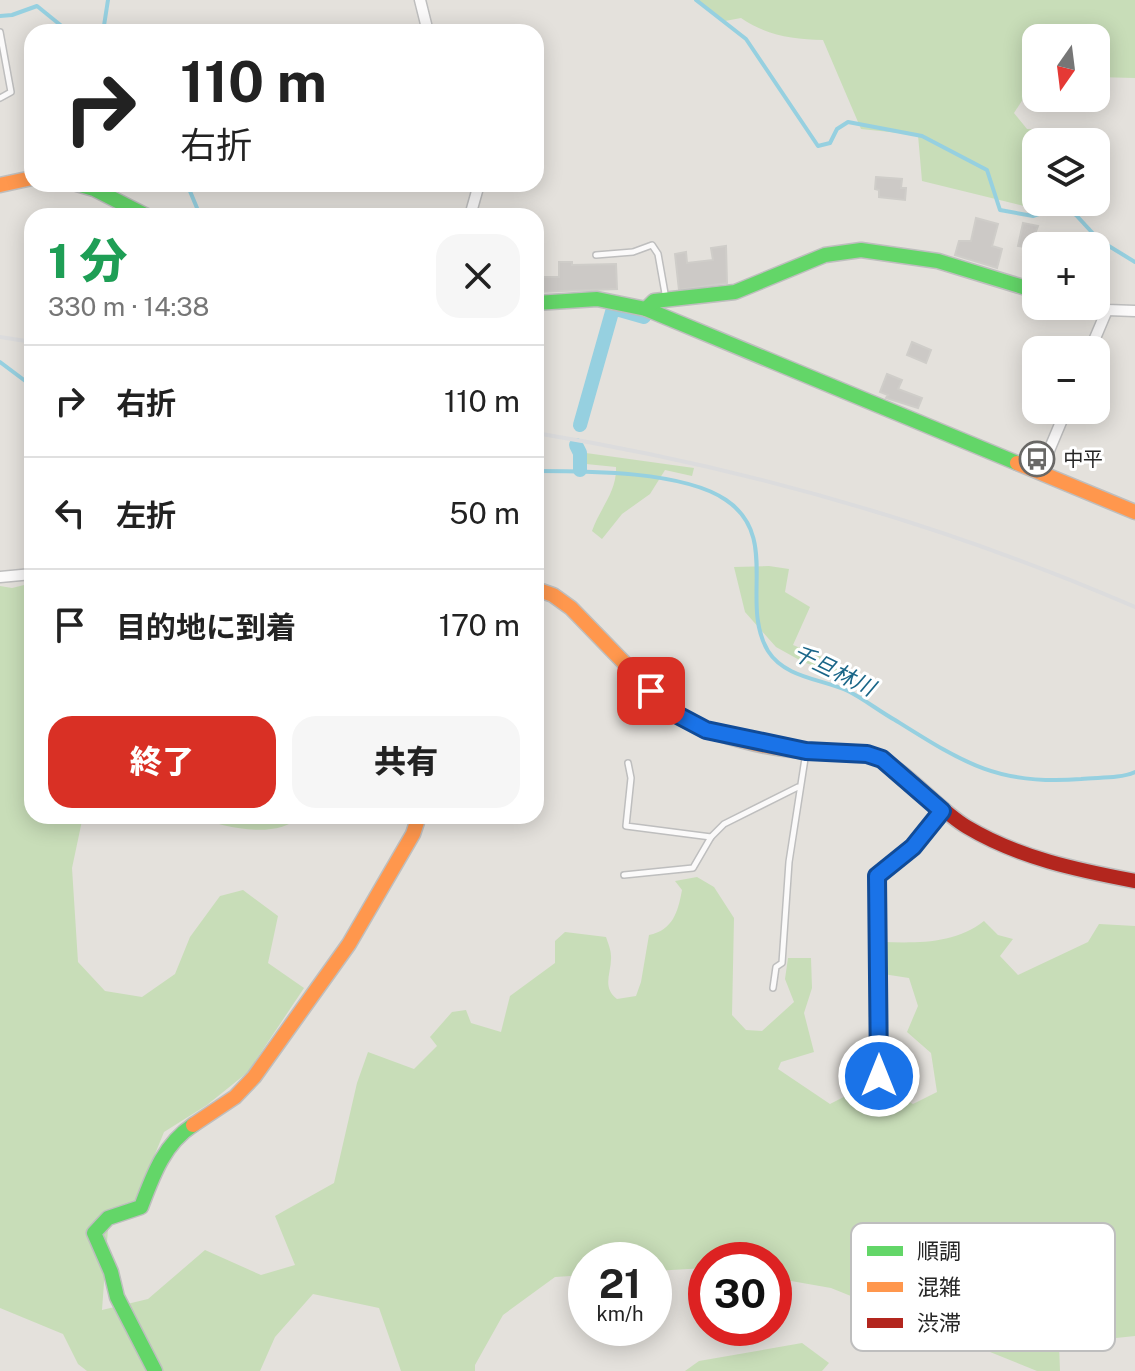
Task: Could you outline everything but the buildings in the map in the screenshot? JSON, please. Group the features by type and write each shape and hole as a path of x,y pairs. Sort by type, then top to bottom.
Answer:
{"street":[{"path":"420,0 426,24"},
{"path":"0,185 24,180"},
{"path":"100,192 131,208"},
{"path":"646,309 654,301 709,298 747,289 804,262 838,252 857,251 929,260 1022,287"},
{"path":"544,302 597,299 646,309 1135,512"},
{"path":"1110,310 1135,311"},
{"path":"1040,472 1060,424"},
{"path":"0,577 24,575"},
{"path":"544,592 571,608 672,712 689,723 745,741 806,751 867,754 882,759 942,811 1018,855 1135,881"},
{"path":"879,1076 877,876 913,847 942,811"},
{"path":"155,1371 117,1297 111,1272 94,1233 97,1225 105,1217 141,1207 153,1174 175,1137 235,1097 254,1077 349,944 416,824"}],"lane":[{"path":"0,32 11,92 0,98"},
{"path":"596,255 633,252 652,245 658,254 666,300"},
{"path":"773,988 785,942 789,862 806,751"},
{"path":"628,763 631,778 626,826 711,837"},
{"path":"624,875 693,868 711,837 724,824 799,786"}],"green space":[{"path":"698,0 1135,0 1135,78 1110,77 1110,24 1022,24 1022,101 1014,113 1026,128 1022,128 1022,206 922,181 918,135 861,129 823,40 780,35 741,18 725,21"},
{"path":"586,453 694,468 692,476 665,470 650,494 622,514 602,539 592,531 611,492 616,467 586,464"},
{"path":"734,567 789,569 785,592 810,607 793,645 841,665 841,675 803,662 776,647 745,612"},
{"path":"24,585 24,824 81,824 72,868 78,962 105,991 142,997 175,974 190,937 220,896 243,890 278,916 268,963 304,988 248,1072 207,1105 164,1132 136,1201 109,1215 102,1310 148,1299 205,1250 261,1275 295,1265 275,1216 334,1183 357,1083 368,1052 414,1069 437,1046 430,1037 452,1012 466,1010 471,1023 501,1032 510,996 555,963 555,941 565,932 606,937 611,954 609,989 617,999 636,996 649,935 664,929 679,906 682,890 675,881 697,877 714,887 734,918 732,1015 746,1030 762,1031 794,1002 785,979 788,958 811,958 812,988 804,1013 814,1052 781,1062 778,1069 830,1104 873,1082 913,1104 937,1092 931,1053 907,1032 918,1006 909,978 883,974 882,942 922,942 948,938 973,929 984,921 998,935 1013,939 1000,956 1018,975 1088,942 1099,924 1135,926 1135,1336 1115,1338 1115,1223 851,1223 851,1296 831,1288 792,1281 792,1242 688,1242 688,1269 672,1270 672,1242 568,1242 568,1276 555,1277 503,1315 475,1365 475,1371 401,1371 379,1308 313,1294 275,1337 260,1371 87,1371 78,1364 63,1334 0,1308 0,586 12,588"},
{"path":"221,824 288,824 264,830"},
{"path":"802,1343 829,1363 822,1371 685,1371 699,1361"},
{"path":"987,1351 1059,1351 1060,1371 1037,1371"}],"waterway":[{"path":"104,24 108,0"},
{"path":"696,0 746,39 818,146 830,143 837,129 848,122 922,136 987,170 1000,210 1033,216 1058,207 1064,208 1076,215 1099,240 1135,262"},
{"path":"0,16 37,6 59,24"},
{"path":"190,192 197,208"},
{"path":"580,425 612,312 616,309 644,317"},
{"name":"千旦林川","path":"0,362 24,380"},
{"path":"576,445 580,453 580,470"},
{"name":"千旦林川","path":"544,471 661,478 708,490 726,500 742,515 752,532 756,551 760,632 775,660 794,672 848,691 961,759 982,768 1026,779 1108,777 1135,772"}],"railway":[{"path":"0,337 24,341"},
{"path":"544,434 690,463 841,501 989,549 1135,607"}],"traffic: fast":[{"path":"100,192 131,208"},
{"path":"646,309 654,301 735,292 825,255 861,250 938,261 1022,287"},
{"path":"544,302 597,299 646,309 1017,463"},
{"path":"155,1371 117,1297 111,1272 94,1233 108,1218 141,1207 167,1151 193,1125"}],"traffic: slow":[{"path":"0,185 24,180"},
{"path":"1017,463 1135,512"},
{"path":"544,592 571,608 672,712 688,721 758,745 869,755"},
{"path":"193,1125 235,1097 254,1077 349,944 416,824"}],"traffic: jam":[{"path":"869,755 894,767 955,819 987,838 1049,862 1135,881"}],"place":[{"name":"中平","path":"1037,459"}],"route":[{"path":"651,691 672,712 706,730 745,741 806,751 867,754 882,759 942,811 913,847 877,876 879,1076"}]}
